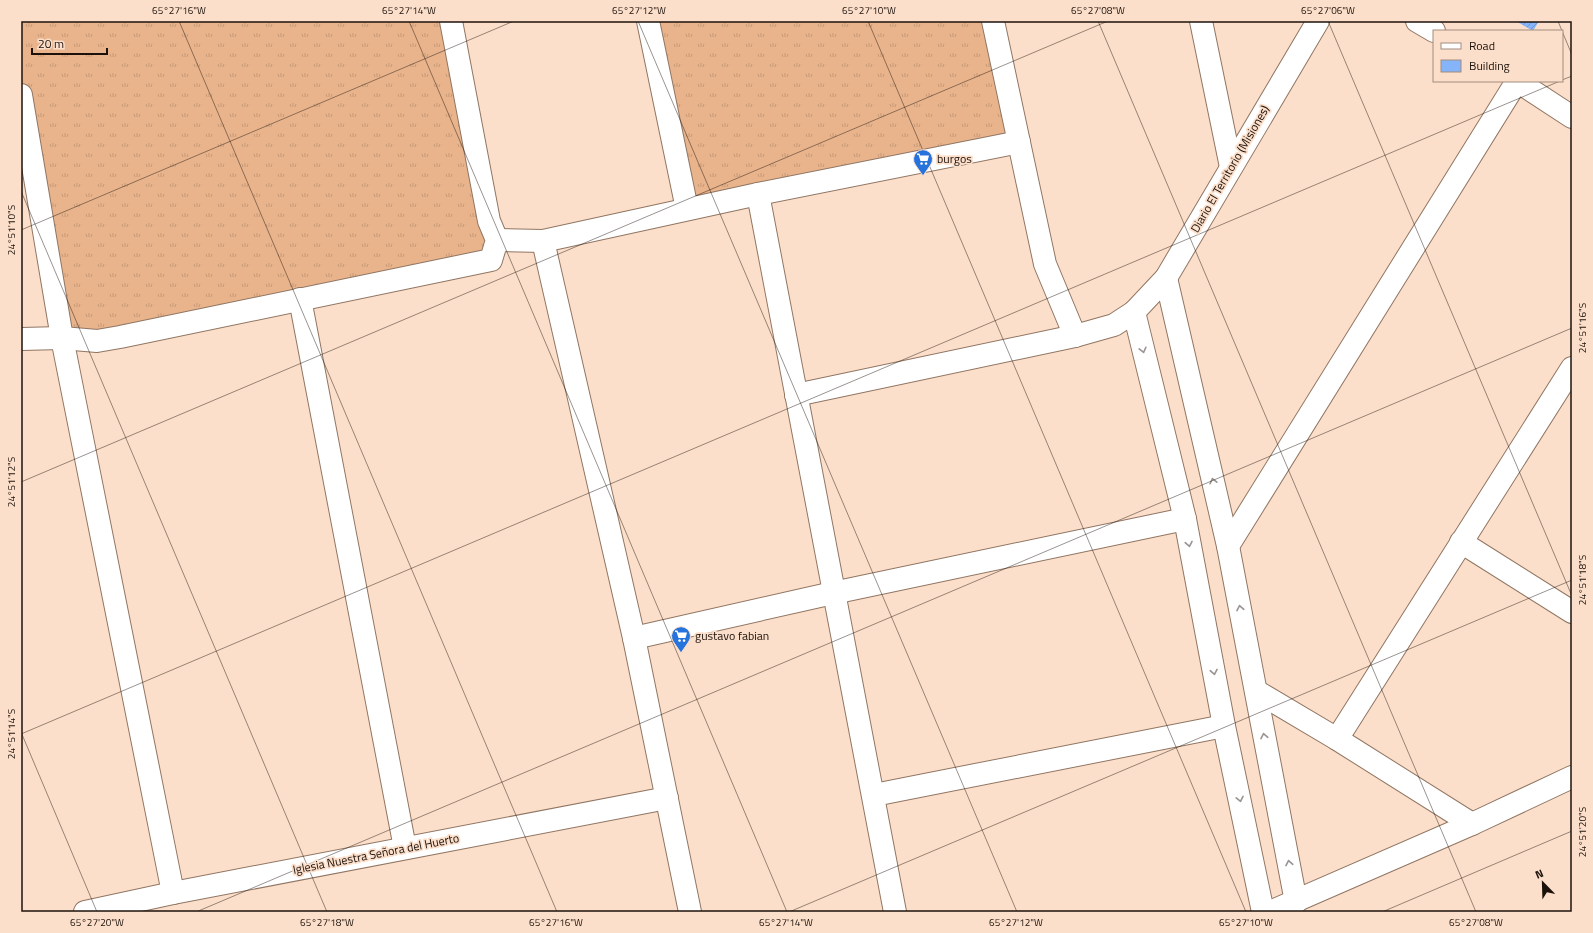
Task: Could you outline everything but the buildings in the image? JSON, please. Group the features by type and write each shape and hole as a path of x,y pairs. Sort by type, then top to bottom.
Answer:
{"street":[{"path":"21,339 62,338 97,341 491,260 497,240 489,221 450,21"},
{"path":"648,21 687,210"},
{"path":"993,21 1045,264 1075,336"},
{"path":"1201,21 1230,167"},
{"name":"Diario El Territorio (Misiones)","path":"796,395 1075,336 1114,325 1134,312 1166,278 1230,167 1318,21"},
{"path":"1417,21 1433,30"},
{"path":"1228,546 1516,82"},
{"path":"1519,82 1572,117"},
{"path":"21,95 62,338 173,893"},
{"path":"497,240 543,241 758,194 1019,142"},
{"path":"758,194 874,795 895,912"},
{"path":"543,241 634,638 690,912"},
{"path":"1166,278 1228,546 1296,902"},
{"path":"300,299 405,848"},
{"path":"1134,312 1185,519 1224,726 1263,912"},
{"path":"1338,739 1572,368"},
{"path":"634,638 834,592 1185,519"},
{"path":"1461,542 1572,612"},
{"path":"1256,691 1338,739 1472,824"},
{"path":"874,795 1224,726"},
{"path":"1270,912 1296,902 1472,824 1572,777"},
{"name":"Iglesia Nuestra Señora del Huerto","path":"85,912 173,893 667,798"}],"green space":[{"path":"21,21 450,21 490,260 62,337 21,83"},
{"path":"648,21 993,21 1017,140 687,209"}],"place":[{"name":"burgos","path":"923,176"},
{"name":"gustavo fabian","path":"681,653"}]}
